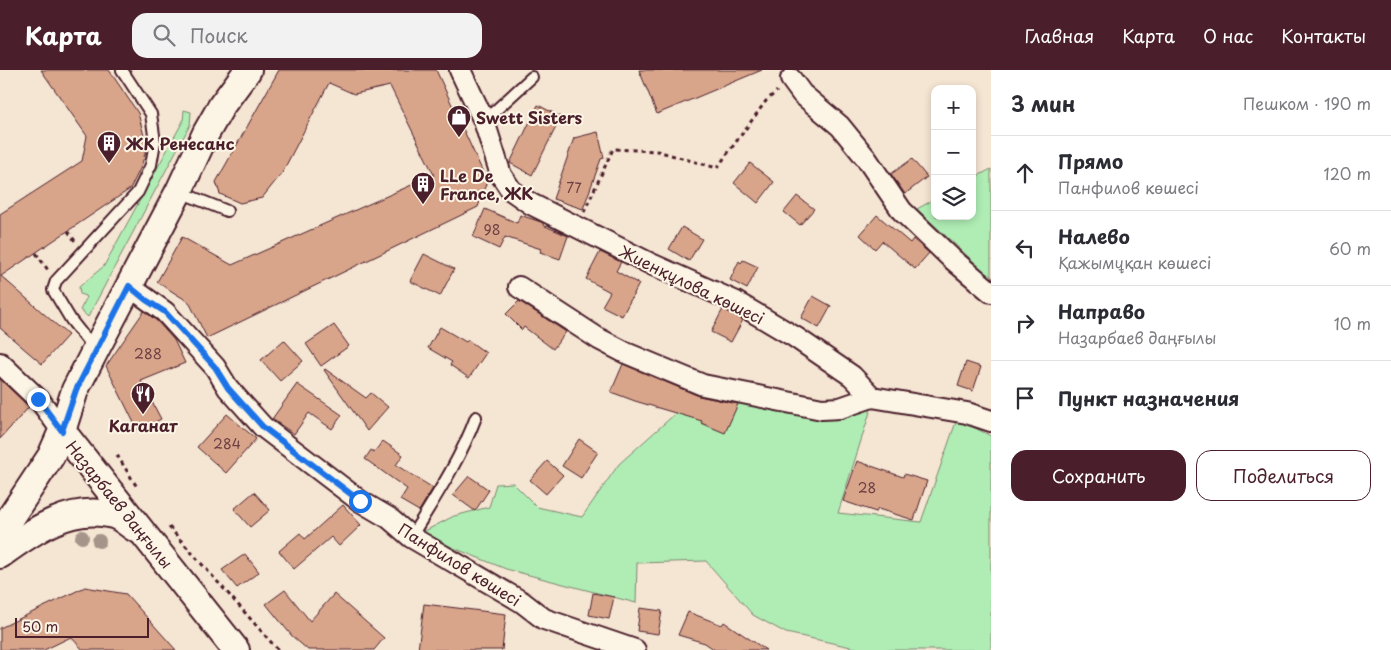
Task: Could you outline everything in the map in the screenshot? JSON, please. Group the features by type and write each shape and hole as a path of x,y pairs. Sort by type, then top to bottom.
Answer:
{"street":[{"path":"0,533 51,456 76,390 179,191 206,133 222,105 248,70"},
{"name":"Жиенқұлова көшесі","path":"460,70 484,121 501,175 511,190 531,204 651,264 736,302 795,337 852,376 872,397"},
{"path":"791,79 802,94 840,126 866,158 902,211 951,258 991,292"},
{"name":"Панфилов көшесі","path":"129,286 165,312 215,367 228,388 263,427 360,501 389,518 411,537 522,602 544,619 635,650"},
{"path":"519,287 599,339 626,353 703,385 822,409 840,408 872,397 967,413 991,421"},
{"name":"Назарбаев даңғылы","path":"0,363 41,402 93,472 154,528 236,650"},
{"path":"0,555 47,523 84,512 114,515 154,528"}],"lane":[{"path":"95,351 59,303 53,290 56,281 138,192 150,164 155,142 151,114 122,70"},
{"path":"484,121 532,78"},
{"path":"179,191 227,211"},
{"path":"411,537 445,483 460,455 476,417"}],"path":[{"path":"577,227 613,149 656,152 717,168 766,101 791,79"},
{"path":"36,253 56,281"},
{"path":"117,455 140,492"},
{"path":"154,528 278,650"}],"green space":[{"path":"184,110 191,112 190,125 88,317 80,310 87,297 80,294 79,287 104,266 183,121"},
{"path":"991,169 991,278 917,209 931,201 931,220 976,220 976,177"},
{"path":"704,388 746,405 788,411 871,409 838,513 921,522 957,419 991,436 991,650 865,650 786,633 753,615 706,561 637,563 636,603 506,569 419,534 454,516 489,507 496,484 513,483 537,507 582,517 619,464"}],"building":[{"name":"ЖК Ренесанс","path":"41,70 109,70 138,113 147,147 141,167 130,189 1,276 68,335 42,364 0,328 0,214 82,161 87,136"},
{"name":"LLe De France, ЖК","path":"279,70 436,70 487,181 478,207 207,338 189,302 157,282 182,237 232,265 434,175 390,86 354,94 329,83 282,173 262,198 240,203 220,194 216,182"},
{"path":"639,70 762,70 657,114"},
{"path":"538,105 561,117 532,175 510,163"},
{"path":"598,132 604,158 601,159 583,209 553,199 574,138"},
{"path":"912,159 927,177 905,194 891,174"},
{"path":"750,163 774,182 758,203 734,183"},
{"path":"797,196 814,209 800,225 784,212"},
{"path":"485,209 517,223 520,215 541,222 543,225 568,236 560,259 540,252 541,249 505,237 499,249 473,237"},
{"path":"877,215 910,243 913,239 929,253 915,269 882,241 875,249 860,235"},
{"path":"682,227 702,239 689,261 669,249"},
{"path":"600,252 621,262 616,271 639,284 622,316 602,306 610,292 586,279"},
{"path":"424,254 454,269 440,296 410,281"},
{"path":"743,260 758,267 747,289 730,280 739,261 741,263"},
{"path":"813,296 831,306 819,328 801,318"},
{"path":"519,301 566,332 553,349 524,327 522,330 506,314"},
{"path":"723,309 743,320 731,342 711,332"},
{"path":"144,311 157,321 174,340 185,363 141,381 161,419 138,431 106,366"},
{"path":"334,325 349,346 321,366 306,344"},
{"path":"440,327 466,342 468,340 486,353 469,378 450,365 452,362 428,348"},
{"path":"284,340 303,361 280,381 261,360"},
{"path":"966,362 981,367 973,391 958,386"},
{"path":"623,364 699,396 738,404 725,433 701,423 702,421 611,392"},
{"path":"324,370 366,398 371,393 388,407 367,431"},
{"path":"0,379 29,407 0,439"},
{"path":"297,384 342,415 332,429 309,413 294,434 272,419"},
{"path":"227,414 256,439 226,473 197,447"},
{"path":"579,439 598,452 581,478 562,466"},
{"path":"383,441 403,455 396,465 433,488 419,511 400,500 407,489 365,459 371,450 374,452"},
{"path":"547,461 563,475 546,494 530,480"},
{"path":"857,461 903,477 904,474 927,481 914,520 878,509 876,512 843,501"},
{"path":"469,476 489,490 475,511 453,495"},
{"path":"254,492 270,510 250,527 234,509"},
{"path":"343,505 361,525 339,546 331,537 294,569 279,551 300,533 305,539"},
{"path":"245,554 259,572 237,588 222,570"},
{"path":"85,587 126,594 176,650 83,650 71,637 44,650 0,650 0,628"},
{"path":"285,590 310,621 334,594 384,638 374,650 308,650 292,636 266,604"},
{"path":"593,593 614,597 609,619 589,615"},
{"path":"424,604 506,614 502,650 418,650"},
{"path":"640,608 662,611 658,634 637,631"},
{"path":"688,612 722,625 724,622 766,650 715,650 705,643 678,635"}],"place":[{"name":"Swett Sisters","path":"459,138"},
{"name":"ЖК Ренесанс","path":"109,164"},
{"name":"LLe De France, ЖК","path":"423,205"},
{"name":"Каганат","path":"143,415"}],"route":[{"path":"38,399 62,431 76,390 129,286 165,312 215,367 228,388 263,427 360,501"}]}
